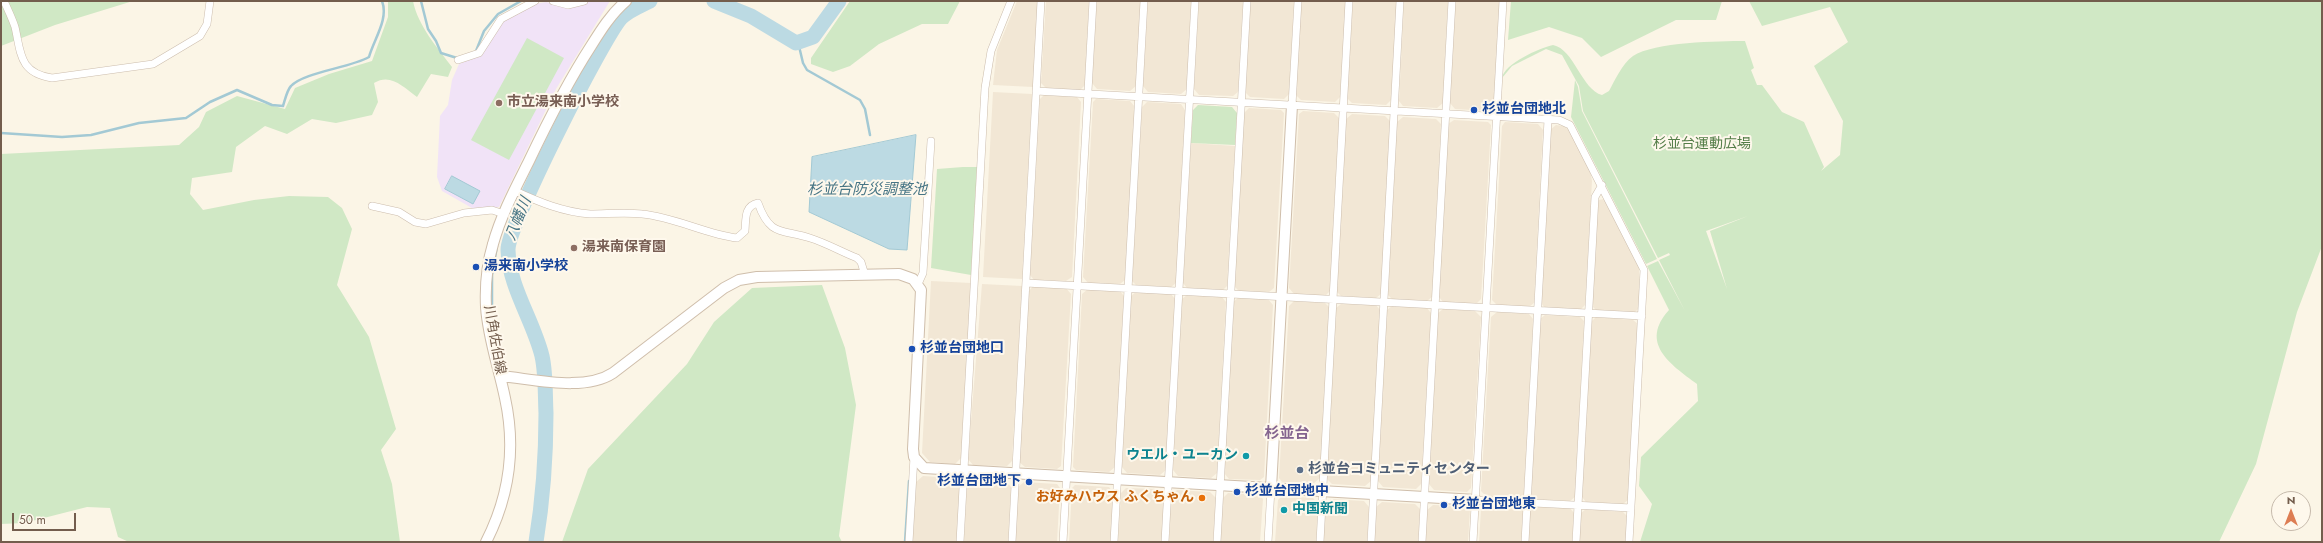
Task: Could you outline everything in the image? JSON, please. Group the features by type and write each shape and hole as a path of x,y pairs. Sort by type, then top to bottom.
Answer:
{"street":[{"path":"4,1 12,20 18,52 24,63 33,72 52,78 153,64 200,36 207,24 210,1"},
{"path":"458,60 479,53 501,19 535,1"},
{"path":"553,1 568,5 584,1"},
{"name":"川角佐伯線","path":"486,542 502,504 510,458 509,419 488,322 486,291 493,244 504,214 517,192 570,78 611,16 626,1"},
{"path":"960,542 985,82 992,51 1012,1"},
{"path":"1012,542 1041,1"},
{"path":"1063,542 1093,1"},
{"path":"1114,542 1144,1"},
{"path":"1165,542 1195,1"},
{"path":"1217,542 1246,1"},
{"path":"1268,542 1298,1"},
{"path":"1320,542 1349,1"},
{"path":"1371,542 1400,1"},
{"path":"1422,542 1452,1"},
{"path":"1473,542 1503,1"},
{"path":"1036,91 1548,120 1565,122 1570,125 1602,184 1643,268 1642,316 1629,542"},
{"path":"1525,542 1548,120"},
{"path":"918,284 923,273 931,141"},
{"path":"1576,542 1595,197 1602,184"},
{"path":"517,192 539,203 589,214 642,214 670,219 737,238 745,231 746,211 752,204 758,203 769,224 779,232 810,238 857,258 861,262 865,275"},
{"path":"372,206 399,212 415,222 426,224 464,213 492,210 504,214"},
{"path":"500,376 586,383 607,377 724,288 739,280 757,276 906,275 918,284 922,298 909,542"},
{"path":"1026,283 1642,316"},
{"path":"914,457 924,468 964,471 1631,508"}],"shaded area":[{"name":"市立湯来南小学校","path":"590,1 610,1 556,89 499,207 472,208 442,191 437,177 440,116 448,105 452,80 459,64 481,55 502,21 534,4 546,2 573,7"},
{"path":"1017,1 1038,1 1033,87 993,85 997,50"},
{"path":"1046,1 1089,1 1085,85 1080,90 1046,88 1041,83"},
{"path":"1096,1 1141,1 1136,86 1130,91 1097,89 1092,83"},
{"path":"1148,1 1191,1 1187,89 1181,94 1148,92 1143,86"},
{"path":"1199,1 1243,1 1238,92 1233,96 1199,95 1194,89"},
{"path":"1250,1 1294,1 1289,94 1284,99 1250,97 1245,92"},
{"path":"1301,1 1346,1 1340,97 1335,102 1301,100 1296,95"},
{"path":"1353,1 1397,1 1391,100 1386,105 1352,103 1347,98"},
{"path":"1404,1 1448,1 1443,103 1437,108 1403,106 1399,101"},
{"path":"1455,1 1500,1 1494,106 1488,111 1455,109 1450,103"},
{"path":"993,92 1032,94 1022,279 983,277"},
{"path":"1044,95 1077,97 1081,102 1072,277 1066,281 1034,280 1030,275 1040,99"},
{"path":"1096,99 1130,101 1135,107 1125,280 1120,284 1088,283 1083,277 1093,102"},
{"path":"1147,102 1181,104 1185,110 1176,283 1171,287 1136,285 1132,281 1142,107"},
{"path":"1249,108 1281,110 1284,113 1274,288 1269,292 1239,291 1234,286 1244,113"},
{"path":"1303,111 1334,113 1339,118 1330,291 1325,296 1294,294 1289,288 1299,114"},
{"path":"1352,114 1385,116 1390,121 1381,294 1376,298 1341,296 1337,292 1346,119"},
{"path":"1403,117 1436,119 1441,124 1432,297 1427,301 1392,299 1388,295 1397,122"},
{"path":"1454,120 1488,122 1491,125 1481,299 1476,304 1443,302 1439,297 1448,124"},
{"path":"1505,122 1538,124 1543,130 1534,303 1529,307 1497,305 1492,300 1502,126"},
{"path":"1556,125 1563,126 1570,130 1590,169 1592,181 1585,305 1580,310 1545,308 1541,303 1550,130"},
{"path":"1191,143 1235,146 1227,286 1223,290 1187,288 1183,283"},
{"path":"1605,199 1639,266 1639,308 1634,313 1596,310 1592,306 1598,200"},
{"path":"931,281 971,283 961,458 955,464 930,462 922,453"},
{"path":"982,284 1022,286 1012,461 1007,466 973,465 968,459"},
{"path":"1033,286 1066,288 1071,294 1061,466 1057,469 1025,467 1019,462 1029,291"},
{"path":"1088,289 1120,291 1124,296 1115,467 1109,472 1076,470 1073,467 1082,294"},
{"path":"1136,292 1171,294 1175,299 1166,470 1160,475 1127,473 1122,467 1131,296"},
{"path":"1187,295 1222,297 1226,302 1217,473 1211,478 1178,476 1173,470 1182,299"},
{"path":"1238,298 1268,299 1273,305 1264,477 1260,480 1229,479 1224,473 1233,302"},
{"path":"1294,301 1325,303 1329,307 1320,478 1314,483 1282,482 1279,478 1289,306"},
{"path":"1341,304 1376,305 1380,310 1371,481 1365,486 1332,484 1327,479 1336,308"},
{"path":"1392,306 1427,308 1431,313 1421,484 1416,489 1383,487 1378,481 1387,310"},
{"path":"1443,309 1475,311 1481,317 1471,488 1467,492 1434,490 1429,484 1438,313"},
{"path":"1497,312 1529,314 1533,319 1524,494 1519,498 1487,497 1481,491 1491,317"},
{"path":"1545,315 1580,317 1584,321 1575,497 1570,501 1535,499 1531,495 1540,319"},
{"path":"1596,317 1633,320 1638,324 1628,500 1623,504 1586,502 1582,497 1591,322"},
{"path":"923,476 955,478 960,484 957,542 912,542 916,482"},
{"path":"973,479 1006,481 1011,487 1008,542 964,542 967,484"},
{"path":"1024,482 1057,484 1060,488 1057,542 1015,542 1018,487"},
{"path":"1075,485 1109,487 1113,492 1111,542 1069,542 1072,488"},
{"path":"1126,488 1159,489 1165,495 1162,542 1118,542 1121,493"},
{"path":"1177,490 1210,492 1216,498 1213,542 1169,542 1171,496"},
{"path":"1228,493 1259,495 1263,499 1260,542 1220,542 1223,498"},
{"path":"1282,496 1313,498 1318,504 1316,542 1275,542 1278,500"},
{"path":"1331,499 1364,501 1369,507 1367,542 1323,542 1325,504"},
{"path":"1382,502 1415,504 1420,509 1418,542 1374,542 1376,507"},
{"path":"1486,504 1519,505 1523,510 1521,542 1479,542 1481,509"},
{"path":"1433,505 1466,506 1470,510 1468,542 1425,542 1427,510"},
{"path":"1535,506 1570,508 1574,513 1572,542 1528,542 1530,511"},
{"path":"1586,509 1623,512 1627,516 1626,542 1579,542 1581,513"}],"green space":[{"path":"1,1 133,1 55,25 1,46"},
{"path":"388,1 413,1 415,10 424,28 434,44 452,67 448,77 431,74 417,97 397,82 391,80 380,80 374,83 378,102 372,115 336,123 312,119 287,134 265,126 236,147 232,172 192,178 190,194 203,210 254,200 289,196 328,197 342,208 352,229 337,285 369,337 396,429 381,450 392,484 400,542 129,542 118,537 110,508 87,507 24,523 1,524 1,154 179,145 199,127 206,112 237,96 285,109 295,88 329,74 372,61 388,17"},
{"path":"850,1 960,1 948,24 922,24 879,44 850,66 833,72 811,64 811,58"},
{"path":"1511,1 1722,1 1716,20 1676,20 1601,57 1582,38 1549,27 1508,40"},
{"name":"杉並台運動広場","path":"1749,1 2322,1 2322,246 2297,312 2256,464 2219,542 1640,542 1652,504 1639,486 1641,457 1698,401 1697,384 1668,360 1658,343 1657,333 1660,322 1669,310 1647,266 1658,261 1685,311 1659,260 1670,255 1669,253 1658,258 1583,111 1579,86 1562,55 1546,49 1512,66 1502,78 1504,73 1515,62 1539,49 1553,45 1560,48 1567,54 1589,86 1595,92 1602,95 1609,91 1625,63 1633,56 1643,51 1687,43 1745,41 1754,68 1751,70 1757,85 1762,85 1782,112 1804,122 1824,167 1821,171 1840,155 1843,121 1814,66 1848,42 1830,7 1762,26","holes":["1748,216 1710,231 1727,289 1706,231"]},
{"path":"527,38 564,58 509,160 471,140"},
{"path":"1575,80 1578,87 1582,111 1657,259 1646,264 1571,117"},
{"path":"1198,105 1232,107 1237,113 1235,145 1191,143 1193,110"},
{"path":"977,167 971,275 931,268 937,169"},
{"path":"822,285 845,348 856,405 839,536 842,542 562,542 588,469 687,364 714,322 752,288"}],"water":[{"name":"杉並台防災調整池","path":"916,135 907,250 889,249 809,212 812,157"},
{"path":"452,176 480,191 473,204 445,189"}],"waterway":[{"path":"1,133 62,137 91,135 139,123 186,118 210,102 237,90 272,105 283,106 287,93 291,86 297,81 361,61 369,57 384,15 382,1"},
{"path":"421,1 428,29 436,41 441,53 457,58"},
{"path":"476,51 484,31 498,14 521,1"},
{"name":"八幡川","path":"536,542 541,510 545,462 546,413 544,370 538,343 512,277 508,250 512,234 539,172 557,133 596,59 621,18 631,10 650,1"},
{"name":"八幡川","path":"714,1 751,16 796,43 813,37 839,1"},
{"path":"798,42 803,63 807,70 860,100 865,109 870,135"},
{"path":"492,315 492,275 497,246"},
{"path":"905,542 909,481"}],"place":[{"name":"市立湯来南小学校","path":"499,103"},
{"name":"杉並台団地北","path":"1474,110"},
{"name":"湯来南保育園","path":"574,248"},
{"name":"湯来南小学校","path":"476,267"},
{"name":"杉並台団地口","path":"912,349"},
{"name":"ウエル・ユーカン","path":"1246,456"},
{"name":"杉並台コミュニティセンター","path":"1300,470"},
{"name":"杉並台団地下","path":"1029,482"},
{"name":"杉並台団地中","path":"1237,492"},
{"name":"お好みハウス ふくちゃん","path":"1202,498"},
{"name":"杉並台団地東","path":"1444,505"},
{"name":"中国新聞","path":"1284,510"}],"district":[{"name":"杉並台","path":"1287,434"}]}
